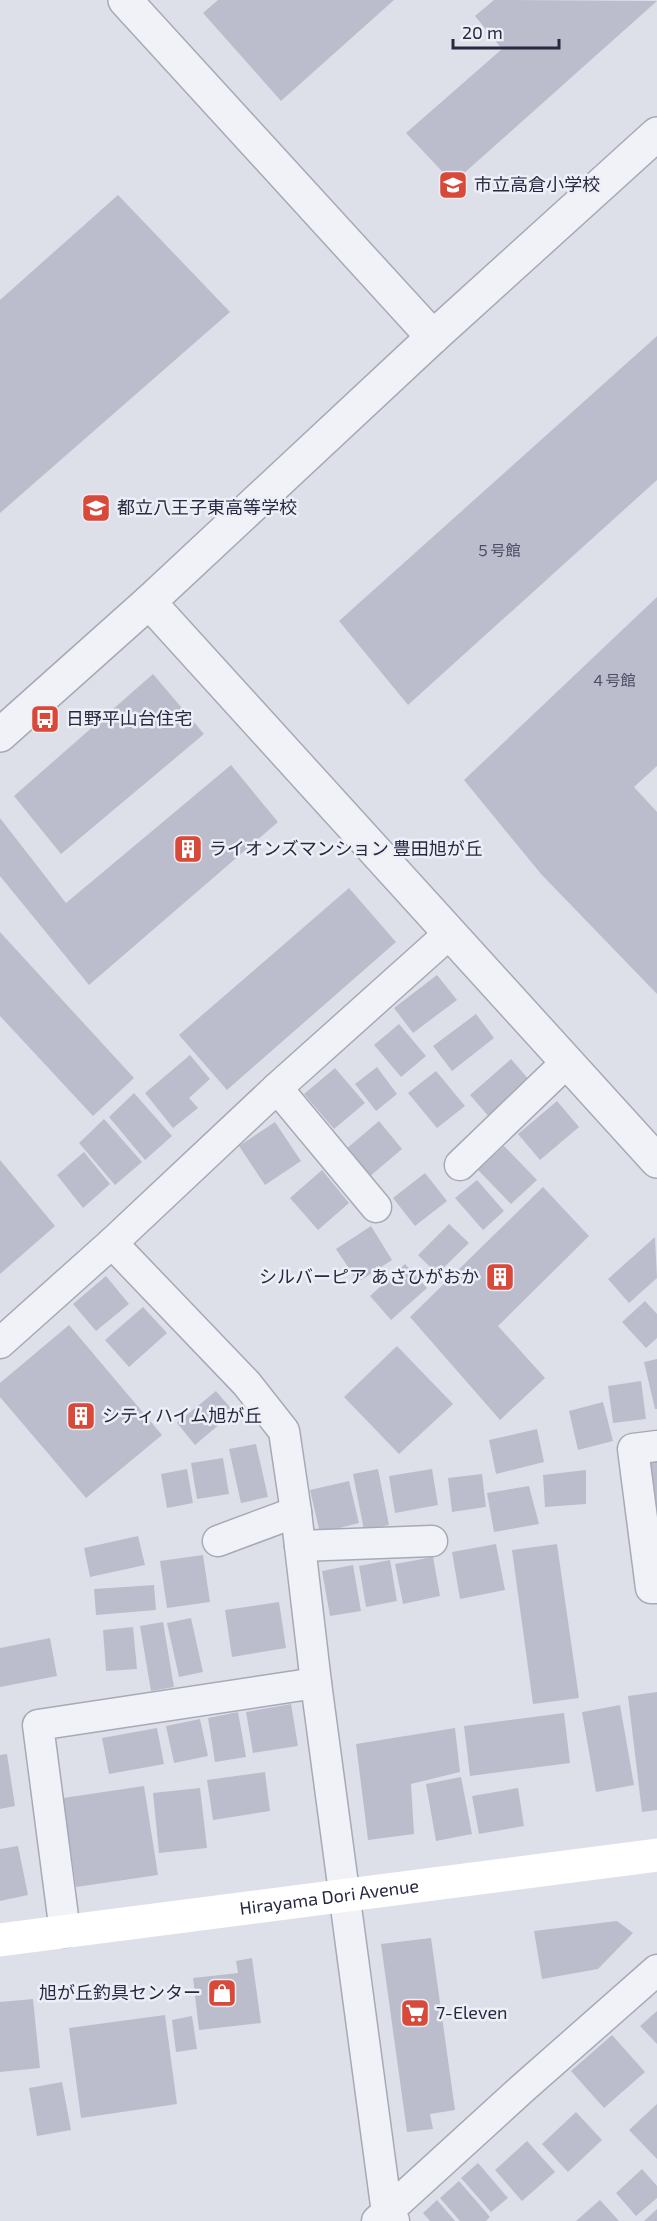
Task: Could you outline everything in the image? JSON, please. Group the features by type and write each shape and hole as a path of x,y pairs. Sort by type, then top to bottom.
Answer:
{"main road":[{"name":"Hirayama Dori Avenue","path":"0,1940 657,1855"}],"street":[{"path":"124,0 434,337"},
{"path":"0,735 150,602 434,337 657,134"},
{"path":"150,602 657,1161"},
{"path":"0,1343 450,933"},
{"path":"460,1165 567,1062"},
{"path":"278,1088 376,1207"},
{"path":"112,1243 247,1384 284,1431 386,2218"},
{"path":"657,1446 633,1449 651,1588 657,1588"},
{"path":"218,1541 296,1512"},
{"path":"300,1546 432,1541"},
{"path":"65,1932 38,1725 316,1683"},
{"path":"386,2218 524,2088 657,1970"}],"building":[{"path":"218,0 394,0 281,101 203,13"},
{"path":"494,0 657,1 453,183 406,133 502,49 475,16"},
{"path":"118,195 230,312 0,513 0,300"},
{"path":"657,336 657,480 408,705 339,621"},
{"path":"657,597 657,766 634,787 657,812 657,994 541,874 464,780"},
{"path":"153,674 204,734 61,854 14,796"},
{"name":"ライオンズマンション 豊田旭が丘","path":"231,765 278,822 89,985 0,876 0,818 66,903"},
{"path":"349,888 396,942 227,1090 179,1035"},
{"path":"0,932 134,1078 93,1116 0,1016"},
{"path":"437,975 457,1000 413,1033 394,1008"},
{"path":"476,1014 494,1038 452,1071 433,1046"},
{"path":"399,1024 426,1056 401,1077 374,1045"},
{"path":"190,1055 210,1079 189,1098 198,1108 173,1128 145,1093"},
{"path":"511,1059 531,1082 490,1118 470,1095"},
{"path":"377,1067 397,1094 376,1111 355,1084"},
{"path":"335,1068 365,1103 334,1129 304,1094"},
{"path":"436,1071 465,1106 437,1128 408,1093"},
{"path":"134,1093 172,1136 145,1160 109,1117"},
{"path":"557,1101 579,1127 540,1160 518,1134"},
{"path":"104,1119 142,1162 115,1185 79,1143"},
{"path":"379,1121 402,1149 369,1177 345,1150"},
{"path":"275,1122 301,1161 265,1185 239,1146"},
{"path":"504,1146 537,1180 511,1204 478,1170"},
{"path":"84,1152 110,1184 83,1208 57,1175"},
{"path":"0,1160 55,1226 0,1274"},
{"path":"322,1170 349,1203 318,1230 290,1198"},
{"path":"425,1173 447,1201 415,1226 393,1198"},
{"path":"477,1180 504,1211 483,1230 455,1198"},
{"name":"シルバーピア あさひがおか","path":"543,1187 589,1236 498,1326 545,1378 500,1420 410,1317"},
{"path":"449,1224 469,1243 437,1274 418,1255"},
{"path":"371,1226 392,1260 358,1282 336,1249"},
{"path":"655,1237 657,1278 629,1303 608,1279"},
{"path":"405,1264 427,1288 391,1320 370,1296"},
{"path":"106,1276 129,1304 96,1331 73,1304"},
{"path":"645,1301 657,1314 657,1338 646,1348 622,1322"},
{"path":"143,1307 167,1333 129,1367 105,1340"},
{"name":"シティハイム旭が丘","path":"69,1325 162,1435 86,1498 0,1397 0,1383"},
{"path":"397,1346 453,1404 399,1454 344,1397"},
{"path":"657,1359 657,1409 655,1409 644,1362"},
{"path":"641,1381 646,1419 613,1423 608,1386"},
{"path":"216,1391 234,1412 195,1445 177,1423"},
{"path":"603,1402 613,1441 578,1450 569,1411"},
{"path":"537,1429 544,1462 496,1474 489,1440"},
{"path":"256,1444 268,1497 241,1503 229,1449"},
{"path":"223,1458 229,1494 197,1499 191,1463"},
{"path":"657,1460 657,1505 653,1506 644,1463"},
{"path":"187,1469 193,1503 167,1508 161,1474"},
{"path":"378,1469 389,1525 364,1530 353,1474"},
{"path":"432,1469 438,1505 395,1513 389,1476"},
{"path":"586,1470 586,1504 545,1507 543,1475"},
{"path":"482,1474 486,1507 452,1512 448,1478"},
{"path":"349,1481 359,1523 320,1533 310,1490"},
{"path":"529,1486 539,1524 494,1532 487,1493"},
{"path":"138,1536 145,1565 90,1577 84,1548"},
{"path":"496,1544 505,1590 460,1599 452,1552"},
{"path":"557,1544 579,1698 533,1704 512,1550"},
{"path":"203,1555 210,1602 167,1608 160,1561"},
{"path":"433,1557 440,1596 403,1604 395,1564"},
{"path":"390,1560 397,1601 366,1607 359,1566"},
{"path":"353,1565 361,1611 330,1616 322,1571"},
{"path":"154,1585 156,1610 96,1615 94,1589"},
{"path":"279,1602 286,1648 232,1657 225,1610"},
{"path":"191,1618 203,1672 179,1677 167,1623"},
{"path":"163,1622 174,1687 151,1691 140,1626"},
{"path":"133,1627 137,1669 106,1671 103,1630"},
{"path":"50,1638 57,1676 0,1687 0,1648"},
{"path":"657,1692 657,1810 642,1812 628,1696"},
{"path":"291,1704 298,1746 253,1753 246,1712"},
{"path":"620,1705 634,1785 596,1792 582,1712"},
{"path":"238,1712 246,1757 215,1762 208,1718"},
{"path":"564,1713 570,1763 470,1776 464,1726"},
{"path":"200,1719 208,1756 174,1763 166,1726"},
{"path":"157,1728 164,1764 109,1774 102,1738"},
{"path":"455,1728 460,1772 411,1784 414,1834 368,1840 356,1744"},
{"path":"7,1754 15,1806 0,1809 0,1755"},
{"path":"265,1772 270,1811 213,1820 207,1780"},
{"path":"461,1777 472,1834 436,1841 426,1784"},
{"path":"144,1786 158,1875 76,1887 63,1798"},
{"path":"200,1788 207,1848 159,1853 153,1793"},
{"path":"518,1788 524,1826 479,1834 472,1796"},
{"path":"18,1846 28,1895 0,1901 0,1849"},
{"path":"617,1921 633,1933 598,1969 542,1979 534,1931"},
{"path":"431,1938 455,2110 430,2114 433,2129 407,2132 381,1944"},
{"path":"252,1958 261,2023 199,2030 193,1978 238,1973 236,1961"},
{"path":"33,1999 40,2068 0,2072 0,2002"},
{"path":"657,2011 657,2044 640,2026"},
{"path":"165,2015 177,2104 81,2118 69,2028"},
{"path":"192,2016 197,2049 176,2052 172,2020"},
{"path":"612,2035 645,2072 604,2108 571,2071"},
{"path":"62,2082 71,2130 37,2136 29,2088"},
{"path":"657,2104 657,2159 629,2130"},
{"path":"576,2112 602,2140 568,2172 542,2144"},
{"path":"527,2141 555,2172 522,2201 495,2170"},
{"path":"478,2163 508,2198 491,2212 461,2178"},
{"path":"642,2169 657,2186 657,2198 636,2216 616,2193"},
{"path":"459,2181 490,2217 486,2221 460,2221 440,2198"},
{"path":"437,2200 455,2221 430,2221 423,2213"},
{"path":"600,2200 619,2221 576,2221"},
{"path":"657,2209 657,2221 644,2221"}],"place":[{"name":"市立高倉小学校","path":"453,185"},
{"name":"都立八王子東高等学校","path":"96,508"},
{"name":"日野平山台住宅","path":"45,719"},
{"name":"ライオンズマンション 豊田旭が丘","path":"188,849"},
{"name":"シルバーピア あさひがおか","path":"500,1277"},
{"name":"シティハイム旭が丘","path":"81,1416"},
{"name":"旭が丘釣具センター","path":"222,1993"},
{"name":"7-Eleven","path":"415,2013"}]}
